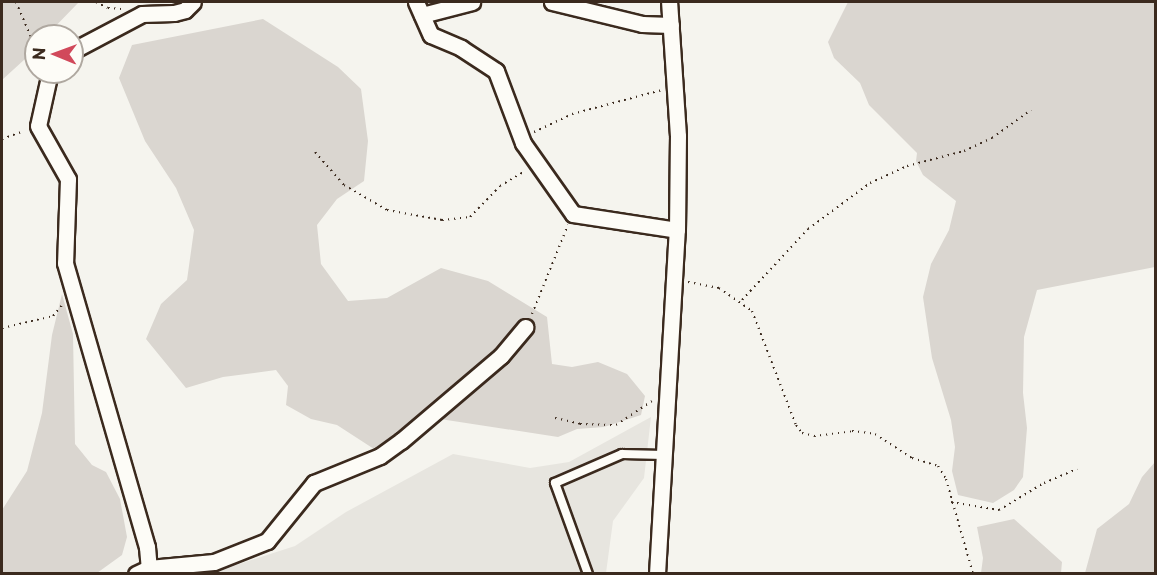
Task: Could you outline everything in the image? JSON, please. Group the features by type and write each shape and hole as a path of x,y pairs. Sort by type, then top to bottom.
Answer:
{"street":[{"path":"84,45 142,14 174,13 185,10 193,2"},
{"path":"465,2 419,8 431,35 461,48 496,71 520,137 536,167 573,214 677,230"},
{"path":"552,2 642,24 671,25"},
{"path":"657,573 676,280 676,87 669,2"},
{"path":"47,84 38,126 68,179 65,262 72,293 147,547 143,571 214,562 267,542 314,483 380,456 401,441 501,356 525,327"}],"lane":[{"path":"588,573 555,483 622,454 665,455"}],"path":[{"path":"16,2 25,24"},
{"path":"96,2 108,8 138,9 142,14"},
{"path":"520,137 553,126 572,114 676,87"},
{"path":"742,300 808,229 870,183 907,166 973,147 1031,110"},
{"path":"2,139 38,126"},
{"path":"315,152 344,185 387,210 442,220 470,217 500,186 536,167"},
{"path":"525,327 538,304 573,214"},
{"path":"676,280 719,288 742,300 752,311 796,425 802,433 814,436 852,431 875,434 912,458 938,466 946,478 973,573"},
{"path":"2,328 53,316 72,293"},
{"path":"555,418 580,424 616,425 648,401 667,403"},
{"path":"951,502 999,510 1044,483 1077,469"}],"shaded area":[{"path":"2,2 79,2 58,24 24,24 24,60 2,80"},
{"path":"848,2 1155,2 1155,267 1037,290 1024,337 1023,393 1027,428 1023,477 1014,490 993,503 958,495 952,471 955,447 951,420 932,358 923,297 931,264 949,230 956,201 923,175 916,161 917,153 869,105 860,83 834,58 828,42"},
{"path":"263,19 338,67 361,89 368,141 364,181 337,199 317,225 321,264 348,301 387,298 441,268 488,281 547,317 552,364 572,367 598,362 627,374 645,396 641,415 604,427 577,429 558,437 427,417 374,449 337,425 311,419 286,405 288,386 276,370 223,377 186,388 146,339 161,304 187,280 194,230 176,188 145,141 119,78 132,45"},
{"path":"62,294 73,334 75,444 92,465 106,472 120,499 127,537 122,555 97,573 2,573 2,510 27,471 42,413 52,335"},
{"path":"651,417 644,478 613,521 606,573 149,574 236,565 295,546 346,512 453,454 530,468 569,462"},
{"path":"1155,462 1155,573 1085,573 1097,529 1129,504 1142,477"},
{"path":"1014,519 1062,562 1061,573 981,573 983,558 977,527"}]}
